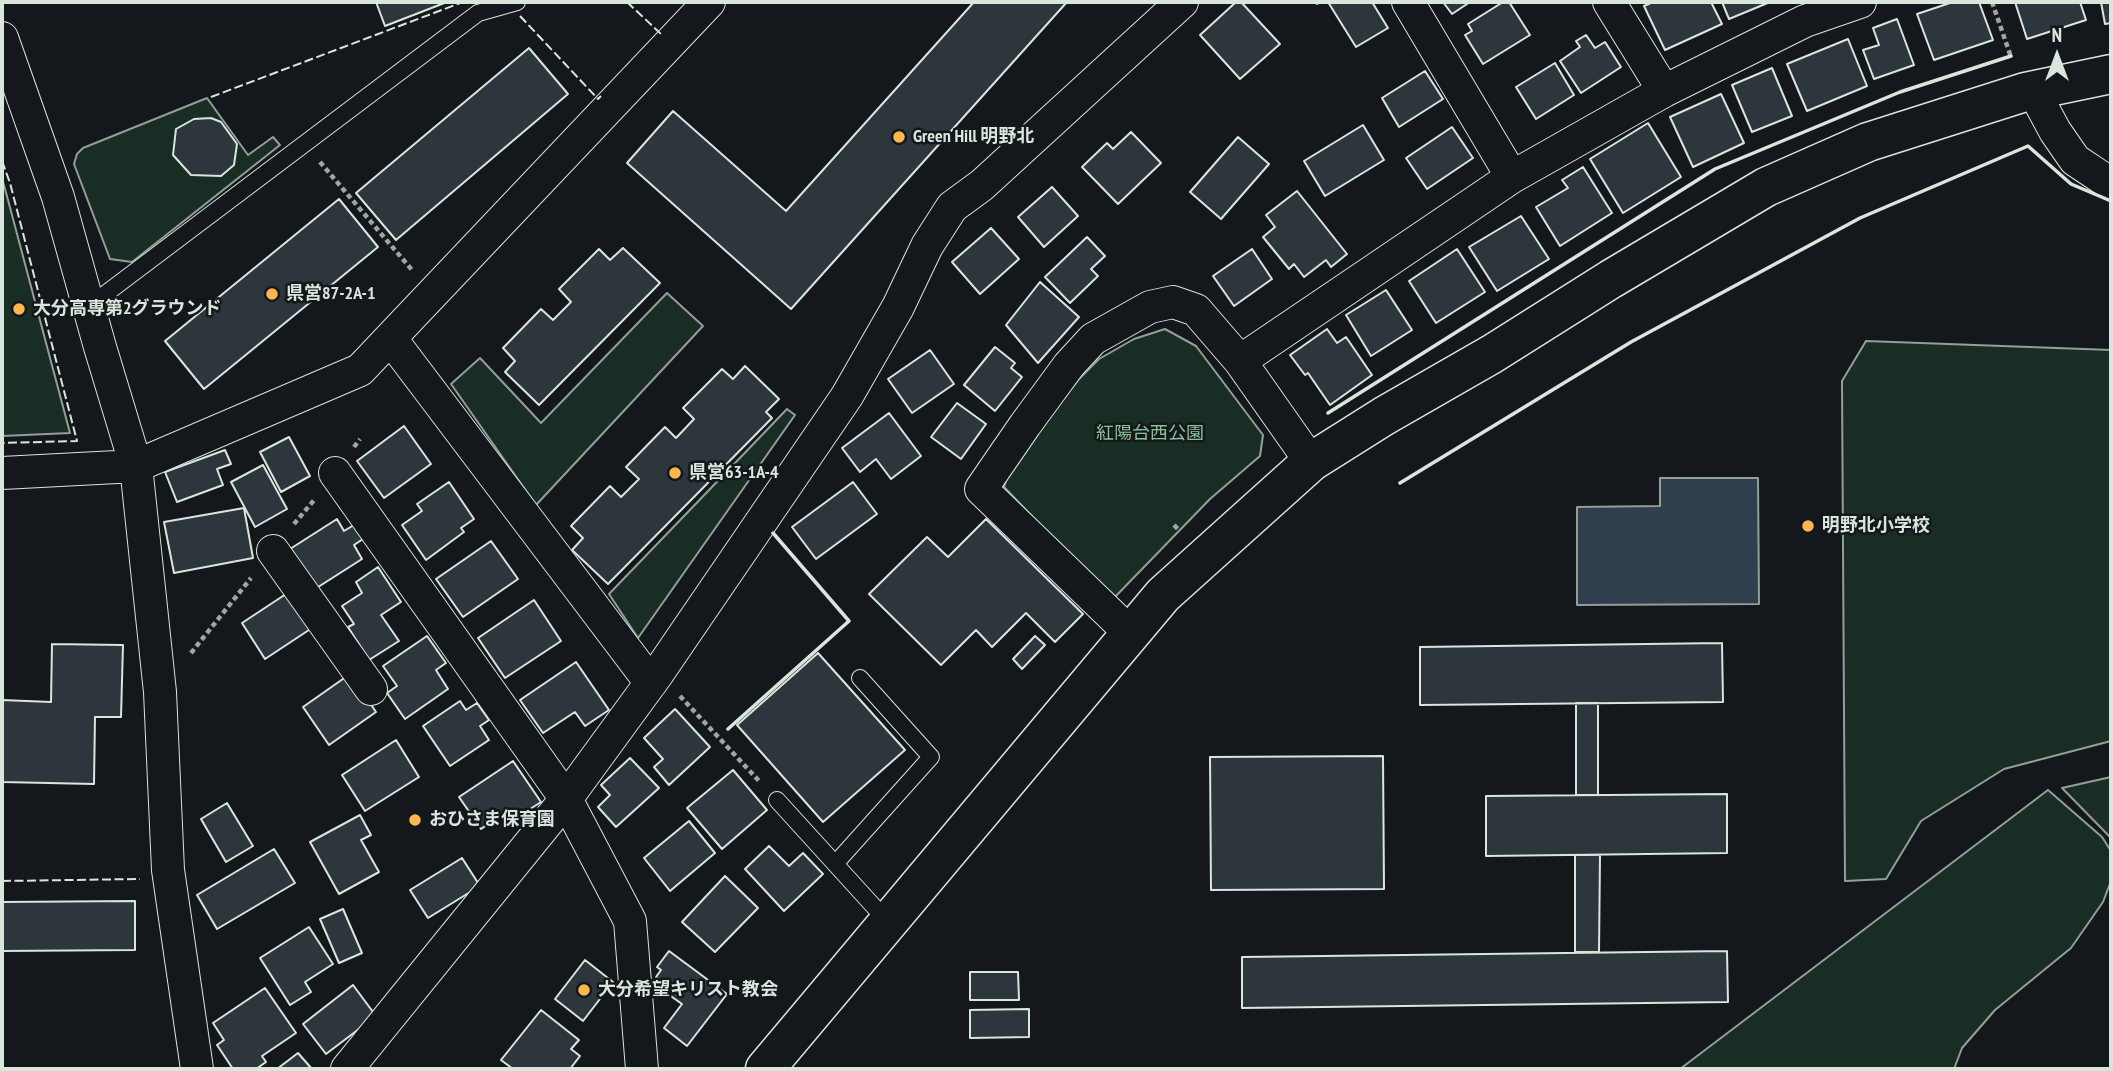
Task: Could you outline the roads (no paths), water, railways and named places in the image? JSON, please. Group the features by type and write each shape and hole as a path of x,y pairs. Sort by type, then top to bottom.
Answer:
{"street":[{"path":"2,473 136,466 360,370 709,2"},
{"path":"347,1069 566,799 654,678 847,396 898,307 927,246 952,207 982,186 1182,2"},
{"path":"1408,2 1512,177"},
{"path":"1609,2 1664,91"},
{"path":"1240,361 1512,177 1801,11 1860,2"},
{"path":"2,38 58,197 136,466 159,691 168,870 197,1069"},
{"path":"765,1069 1163,596 1311,462 1766,187 1868,142 2024,79 2111,74"},
{"path":"2024,79 2054,131 2075,160 2111,184"},
{"path":"1130,633 981,489 1069,365 1093,339 1150,307 1173,302 1196,310 1240,361 1311,462"},
{"path":"391,339 654,678"},
{"path":"335,473 566,799 630,921 642,1069"},
{"path":"273,551 371,689"}],"lane":[{"path":"88,307 478,13 517,2"},
{"path":"835,864 931,757 860,678"},
{"path":"777,800 887,921"}],"water":[{"path":"1660,478 1758,478 1759,604 1577,605 1577,507 1660,506"}],"place":[{"name":"Green Hill 明野北","path":"899,137"},
{"name":"県営87-2A-1","path":"272,294"},
{"name":"大分高専第2グラウンド","path":"19,309"},
{"name":"県営63-1A-4","path":"675,473"},
{"name":"明野北小学校","path":"1808,526"},
{"name":"おひさま保育園","path":"415,820"},
{"name":"大分希望キリスト教会","path":"584,990"}],"park label":[{"name":"紅陽台西公園","path":"1150,434"}]}
